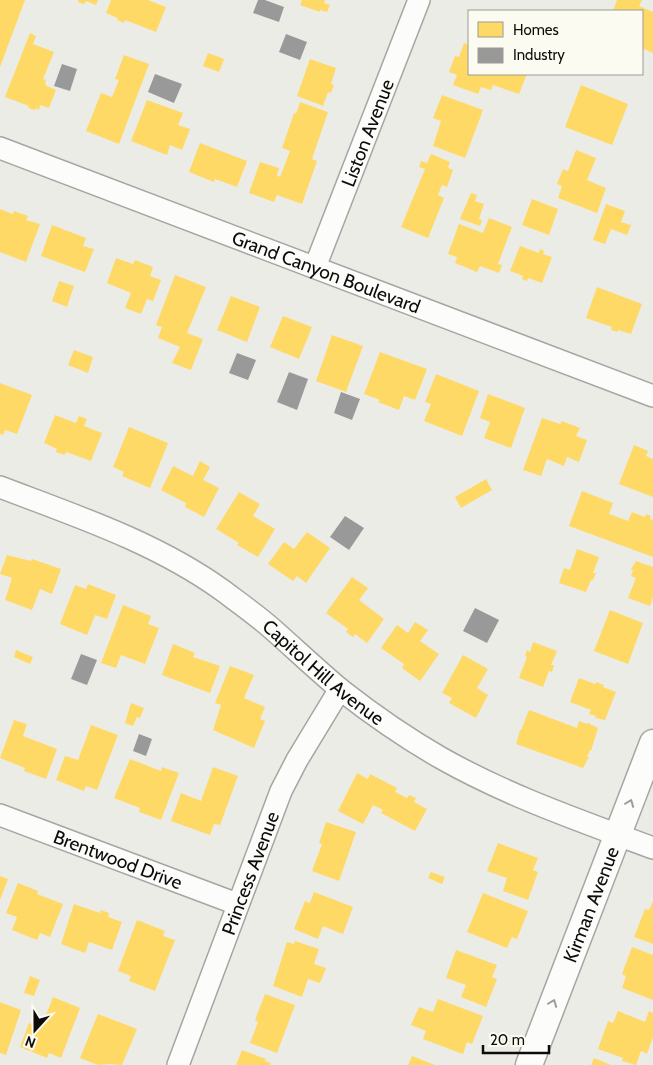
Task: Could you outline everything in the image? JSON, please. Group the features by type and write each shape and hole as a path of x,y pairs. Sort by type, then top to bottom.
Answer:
{"street":[{"name":"Liston Avenue","path":"315,266 419,0"},
{"name":"Grand Canyon Boulevard","path":"0,148 315,266 653,396"},
{"name":"Capitol Hill Avenue","path":"0,487 112,530 168,557 221,589 268,626 340,689 385,723 441,758 537,804 653,848"},
{"name":"Princess Avenue","path":"178,1065 282,791 297,760 340,689"},
{"name":"Kirman Avenue","path":"529,1065 653,743"},
{"name":"Brentwood Drive","path":"0,815 238,904"}],"building: Homes":[{"path":"0,0 25,0 0,67"},
{"path":"78,0 98,0 96,5 86,1 84,4 78,2"},
{"path":"111,0 148,0 166,7 156,32 125,20 124,23 106,13"},
{"path":"302,0 325,0 324,3 330,5 327,12 320,10 320,12 300,5"},
{"path":"617,0 642,0 639,6 653,12 653,53 644,49 643,52 643,10 613,10"},
{"path":"30,33 36,36 33,44 54,52 43,79 46,80 45,84 47,86 56,90 49,108 40,105 39,110 28,108 29,106 5,97"},
{"path":"464,43 468,45 468,75 527,75 519,94 493,85 491,90 481,87 478,94 453,85 457,75 449,72 455,56 459,57"},
{"path":"208,53 224,59 219,72 203,66"},
{"path":"124,55 149,64 119,144 86,131 101,93 112,97 119,80 115,79"},
{"path":"310,59 336,68 331,84 334,85 331,93 328,92 323,106 297,96"},
{"path":"581,85 628,104 612,145 565,127"},
{"path":"442,95 483,110 465,158 433,146 441,121 433,118"},
{"path":"147,100 183,113 178,125 190,129 182,150 170,145 167,155 131,141"},
{"path":"300,102 328,112 312,159 317,161 302,204 277,195 274,202 249,193 260,162 279,168 277,175 280,177 290,151 282,148 294,113 296,114"},
{"path":"200,143 247,161 237,187 215,179 214,182 189,172"},
{"path":"576,150 596,158 587,180 606,188 597,213 558,198 562,186 557,184 563,169 568,171"},
{"path":"431,154 450,162 448,168 453,170 447,187 442,185 438,195 444,198 428,238 401,227 425,169 419,167 421,161 427,163"},
{"path":"471,193 477,195 475,201 484,204 479,219 482,220 480,226 460,219"},
{"path":"532,199 558,209 549,235 522,225"},
{"path":"606,204 625,211 621,222 631,225 627,235 611,229 605,244 593,240"},
{"path":"0,209 13,214 14,211 28,216 26,220 40,224 26,262 0,252"},
{"path":"489,218 512,227 498,264 502,265 499,273 480,266 477,272 455,263 457,257 448,254 459,224 483,233"},
{"path":"52,225 86,238 83,246 94,249 85,272 41,256"},
{"path":"520,246 539,253 540,249 544,251 543,254 552,257 542,283 528,278 527,281 522,279 523,276 510,271"},
{"path":"116,258 133,264 135,260 153,267 150,276 161,280 153,301 147,299 141,314 125,308 131,293 107,283"},
{"path":"175,275 206,287 187,333 203,339 191,370 172,363 180,347 158,338 162,327 156,325"},
{"path":"59,281 74,286 67,307 52,301"},
{"path":"597,287 642,304 631,334 611,330 612,327 586,318"},
{"path":"231,296 260,307 247,342 217,330"},
{"path":"283,316 312,327 299,359 270,347"},
{"path":"332,335 363,346 346,392 316,381"},
{"path":"74,350 93,357 88,373 68,365"},
{"path":"380,352 427,369 415,400 404,396 399,410 364,394"},
{"path":"436,374 479,391 462,436 424,421 431,404 425,402"},
{"path":"0,383 32,395 17,434 5,430 3,435 0,434"},
{"path":"488,394 525,408 511,448 484,438 490,422 480,418"},
{"path":"55,415 76,423 79,416 87,419 84,426 102,433 91,461 66,452 65,455 56,452 57,449 44,443"},
{"path":"542,418 560,424 562,421 580,428 576,436 587,440 579,462 567,457 564,466 547,459 541,476 523,470"},
{"path":"129,427 168,443 150,488 122,476 124,472 113,467"},
{"path":"634,445 648,451 646,456 653,459 653,497 619,484"},
{"path":"200,461 210,467 203,480 219,488 204,517 185,507 186,503 161,490 173,466 193,476"},
{"path":"486,479 492,490 461,508 455,497"},
{"path":"582,491 613,503 609,514 628,521 632,512 645,517 646,514 651,516 650,519 653,520 653,557 569,526"},
{"path":"239,492 260,504 253,516 275,529 258,557 237,545 239,543 216,529"},
{"path":"307,532 330,548 306,583 297,576 293,581 268,564 284,542 294,549"},
{"path":"577,549 599,557 593,573 596,573 586,592 559,583 564,568 570,570"},
{"path":"7,555 31,561 32,559 61,569 52,594 40,589 32,610 5,600 12,578 0,574"},
{"path":"636,561 653,567 653,597 650,606 628,598 636,578 631,576 633,570 631,569"},
{"path":"352,577 368,588 359,600 384,619 367,643 355,634 353,637 346,632 348,629 326,613"},
{"path":"88,584 116,595 107,619 95,615 87,635 60,624 75,585 86,589"},
{"path":"123,605 151,616 148,624 159,628 145,664 121,655 116,668 101,663"},
{"path":"610,610 643,623 628,664 594,651"},
{"path":"415,622 428,630 420,641 439,654 420,681 402,668 404,664 381,648 397,625 408,633"},
{"path":"533,642 557,651 551,665 554,665 552,672 549,671 543,687 519,678 527,657 525,656 527,650 530,652"},
{"path":"173,644 195,653 193,657 220,666 210,693 162,675"},
{"path":"16,650 33,657 30,664 14,657"},
{"path":"463,655 488,669 477,688 488,695 476,718 449,703 452,698 442,693"},
{"path":"230,666 254,675 244,698 265,707 260,719 265,721 254,748 213,730 221,705 215,703"},
{"path":"579,678 604,685 603,687 616,692 605,720 595,718 596,716 589,714 591,710 570,702"},
{"path":"131,703 144,708 140,718 137,717 133,726 125,723"},
{"path":"529,710 577,728 579,721 598,728 591,751 587,757 589,757 583,768 516,744"},
{"path":"14,720 27,724 23,736 57,749 46,779 24,771 25,768 0,758"},
{"path":"91,725 118,735 97,790 86,786 84,791 56,780 65,756 78,760"},
{"path":"130,759 161,771 162,767 179,773 161,820 139,812 140,808 114,798"},
{"path":"213,767 238,776 220,825 214,824 210,835 171,821 181,793 201,801"},
{"path":"357,773 368,779 370,774 397,788 395,792 407,798 409,795 416,798 414,802 427,809 415,831 381,813 383,810 373,805 363,824 338,811"},
{"path":"326,822 356,832 339,881 312,871 322,844 319,843"},
{"path":"498,843 538,858 533,870 538,872 528,900 503,891 507,878 487,871"},
{"path":"431,872 445,877 442,884 428,878"},
{"path":"0,876 8,879 0,900"},
{"path":"18,883 38,891 37,894 63,904 50,937 40,933 37,940 12,930 17,917 6,913"},
{"path":"314,892 353,907 343,934 323,926 318,939 294,929 305,901 310,903"},
{"path":"483,893 528,911 517,939 512,937 507,948 467,932"},
{"path":"653,901 653,944 634,937 645,909 649,910"},
{"path":"74,904 100,913 101,910 109,913 108,917 122,922 112,950 89,942 85,953 61,944"},
{"path":"137,920 165,931 163,936 175,940 155,991 129,981 131,976 118,971"},
{"path":"295,941 319,949 314,964 326,968 320,983 308,979 302,997 273,986 287,942 294,944"},
{"path":"632,947 653,955 653,1000 622,988 626,976 622,974"},
{"path":"456,950 497,965 492,977 497,979 486,1007 461,997 466,985 446,978"},
{"path":"30,976 40,980 34,996 24,993"},
{"path":"265,994 295,1005 277,1053 250,1043 258,1022 255,1020"},
{"path":"53,997 80,1008 61,1058 49,1053 47,1058 20,1047 29,1023 41,1028"},
{"path":"438,999 483,1016 472,1044 467,1042 463,1054 423,1039 426,1031 411,1025 419,1007 433,1012"},
{"path":"0,1002 21,1010 6,1055 0,1053"},
{"path":"618,1011 645,1022 649,1011 653,1013 653,1037 647,1054 641,1051 636,1065 622,1061 623,1058 598,1049 608,1021 613,1023"},
{"path":"98,1014 137,1029 122,1065 98,1065 80,1058"},
{"path":"242,1050 266,1059 265,1061 271,1063 270,1065 236,1065"},
{"path":"412,1056 435,1065 408,1065"},
{"path":"594,1058 611,1065 591,1065"}],"building: Industry":[{"path":"258,0 265,0 284,7 279,22 253,13"},
{"path":"286,34 307,42 300,60 279,52"},
{"path":"62,64 77,69 70,91 54,86"},
{"path":"155,74 182,84 174,103 148,92"},
{"path":"237,353 256,360 248,380 229,373"},
{"path":"289,372 308,379 297,410 277,402"},
{"path":"341,392 360,399 352,420 334,413"},
{"path":"345,516 364,528 349,550 330,537"},
{"path":"475,608 499,620 487,643 463,631"},
{"path":"81,654 97,660 87,685 71,679"},
{"path":"139,734 152,739 146,756 133,751"}]}
